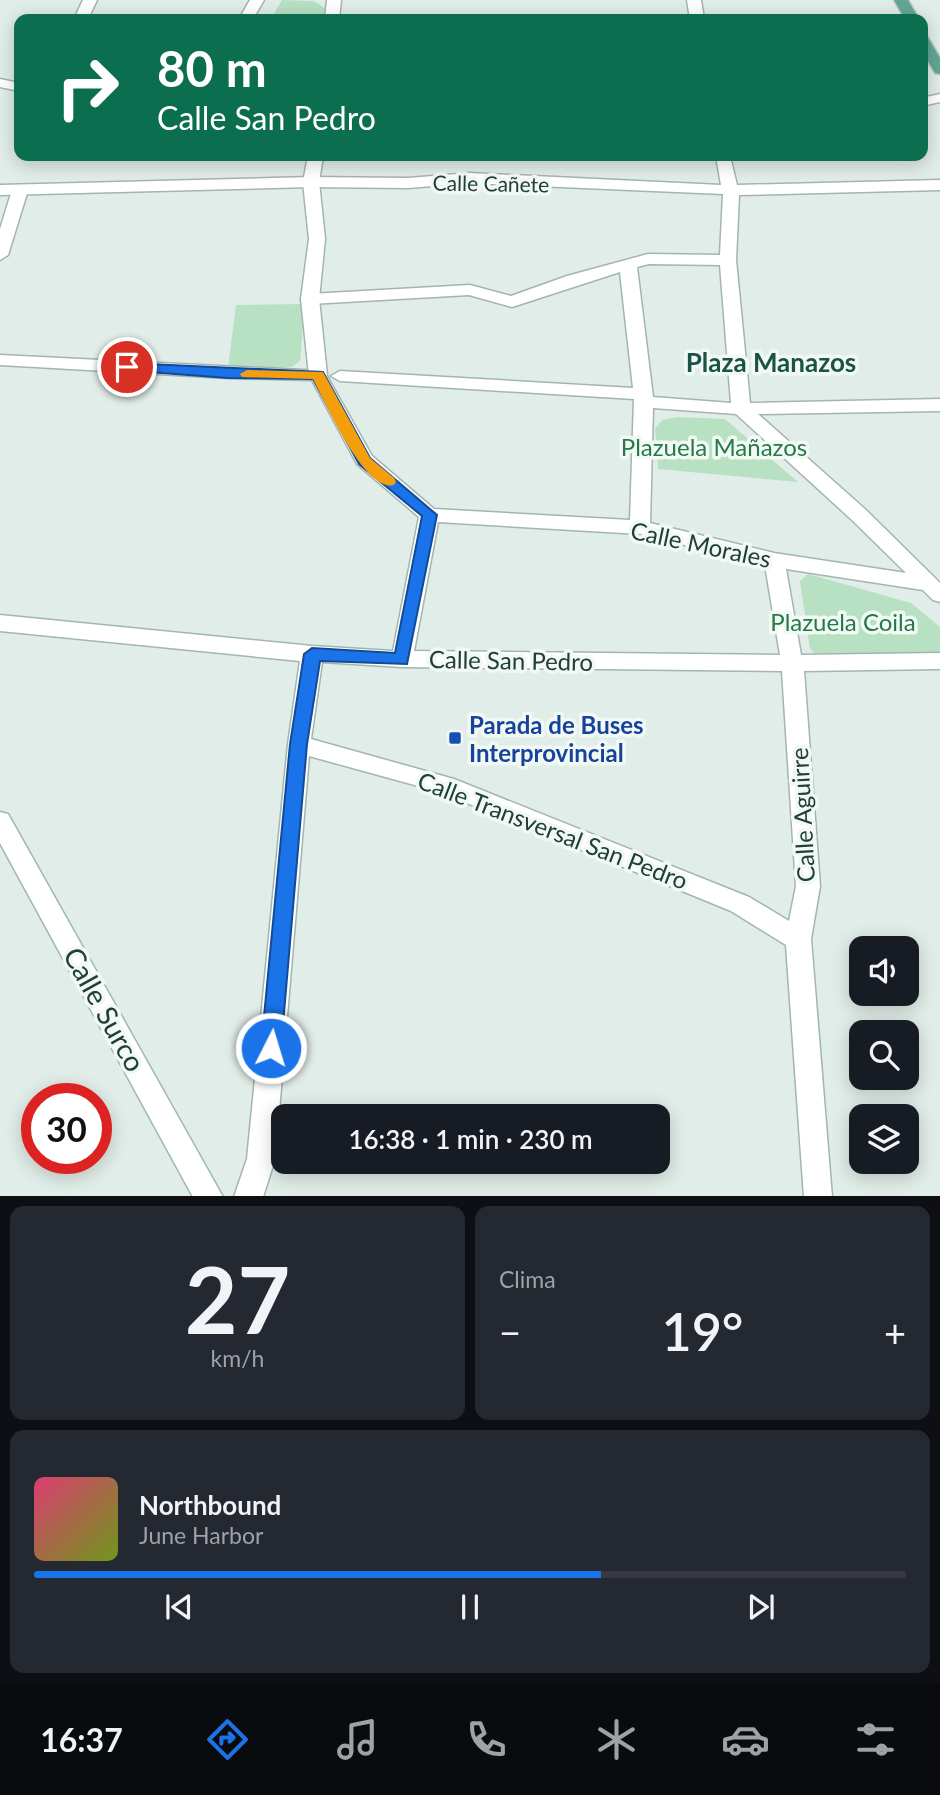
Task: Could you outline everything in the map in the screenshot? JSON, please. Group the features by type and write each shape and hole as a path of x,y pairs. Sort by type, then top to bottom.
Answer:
{"main road":[{"path":"928,49 940,70"}],"street":[{"path":"314,161 311,183 317,239 310,299 318,374 364,460 429,515 402,659"},
{"path":"724,161 731,190 729,260 741,409 859,515 935,589"},
{"name":"Calle Cañete","path":"0,190 408,183 470,178 731,190 940,185"},
{"path":"0,255 20,190"},
{"path":"310,299 470,290 512,302 573,280 648,259 729,260"},
{"path":"628,266 643,398 640,527"},
{"path":"0,360 228,373 318,374"},
{"path":"340,376 643,398 741,409 940,405"},
{"name":"Calle Morales","path":"429,515 640,527 774,560 935,589"},
{"name":"Calle Aguirre","path":"774,560 792,663 808,886 798,939 818,1196"},
{"name":"Calle San Pedro","path":"0,623 312,654 402,659 792,663 940,661"},
{"path":"248,1196 261,1159 299,744 312,654"},
{"name":"Calle Transversal San Pedro","path":"299,744 446,785 740,904 798,939"},
{"name":"Calle Surco","path":"0,821 209,1196"}],"green space":[{"path":"282,0 314,1 333,14 274,14"},
{"path":"305,304 300,361 292,367 228,368 236,305"},
{"name":"Plazuela Mañazos","path":"676,417 725,419 798,482 658,469 655,428 663,420"},
{"name":"Plazuela Coila","path":"808,574 911,603 940,627 940,662 821,659 810,649 800,581"}],"slow traffic":[{"path":"247,374 318,374 364,460 389,481"}],"place":[{"name":"Parada de Buses Interprovincial","path":"455,738"}],"district":[{"name":"Plaza Manazos","path":"771,362"}],"route":[{"path":"127,367 228,373 318,374 364,460 429,515 402,659 312,654 299,744 271,1048"}]}
